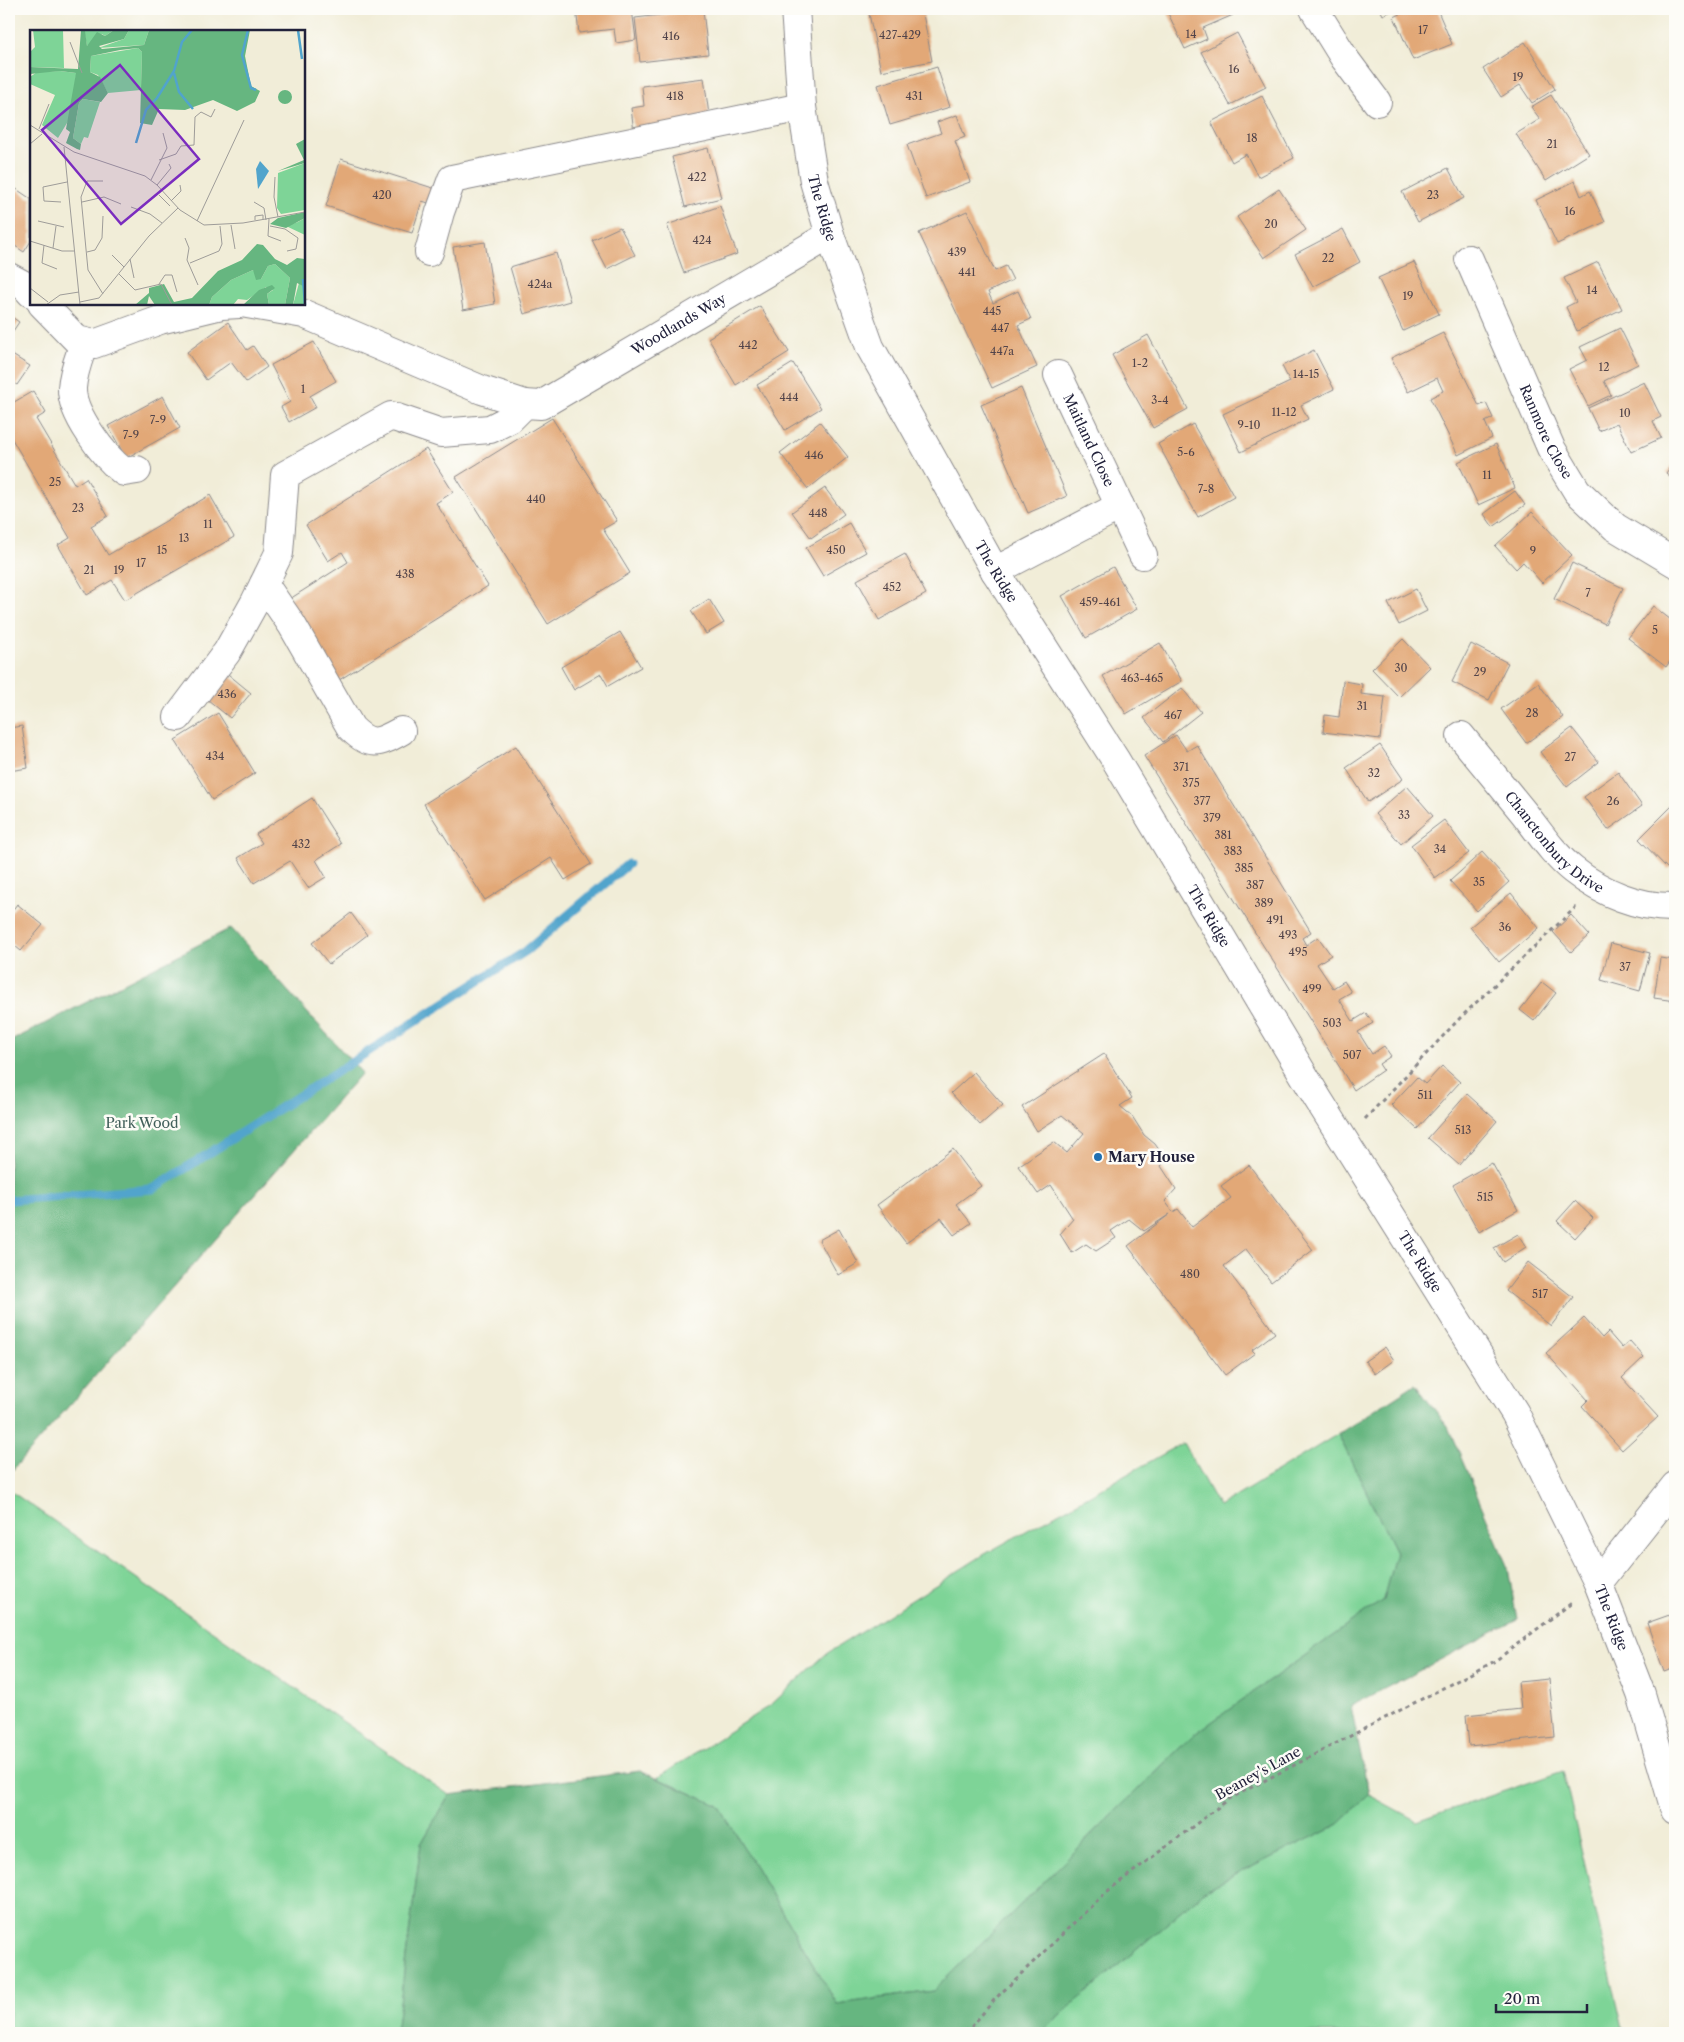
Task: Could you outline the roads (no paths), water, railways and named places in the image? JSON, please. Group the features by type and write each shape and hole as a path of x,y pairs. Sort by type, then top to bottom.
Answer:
{"street":[{"name":"The Ridge","path":"795,9 802,107 814,181 830,235 870,347 994,571 1115,759 1344,1141 1515,1412 1598,1583 1641,1694 1675,1810"},
{"path":"1314,9 1345,59 1377,102"},
{"path":"429,252 440,212 452,179 802,107"},
{"name":"Woodlands Way","path":"253,305 304,314 482,390 525,404 541,405 830,235"},
{"name":"Ranmore Close","path":"1469,258 1551,448 1577,491 1615,527 1675,563"},
{"path":"9,277 30,292"},
{"path":"43,305 68,331 84,343 94,344 160,320 222,305"},
{"path":"84,343 74,372 72,390 77,409 94,439 110,460 124,472 137,470"},
{"name":"Maitland Close","path":"1058,375 1143,556"},
{"path":"178,717 227,652 279,553 285,474 391,416 441,433 490,429 510,419 525,404"},
{"path":"994,571 1120,506"},
{"path":"264,584 292,625 351,728 362,740 380,742 401,731"},
{"name":"Chanctonbury Drive","path":"1461,736 1551,847 1573,870 1597,886 1626,900 1654,908 1675,907"},
{"path":"1598,1583 1675,1486"}],"waterway":[{"path":"9,1200 153,1189 526,951 628,864"}],"place":[{"name":"Mary House","path":"1098,1157"}],"park label":[{"name":"Park Wood","path":"142,1123"}]}
